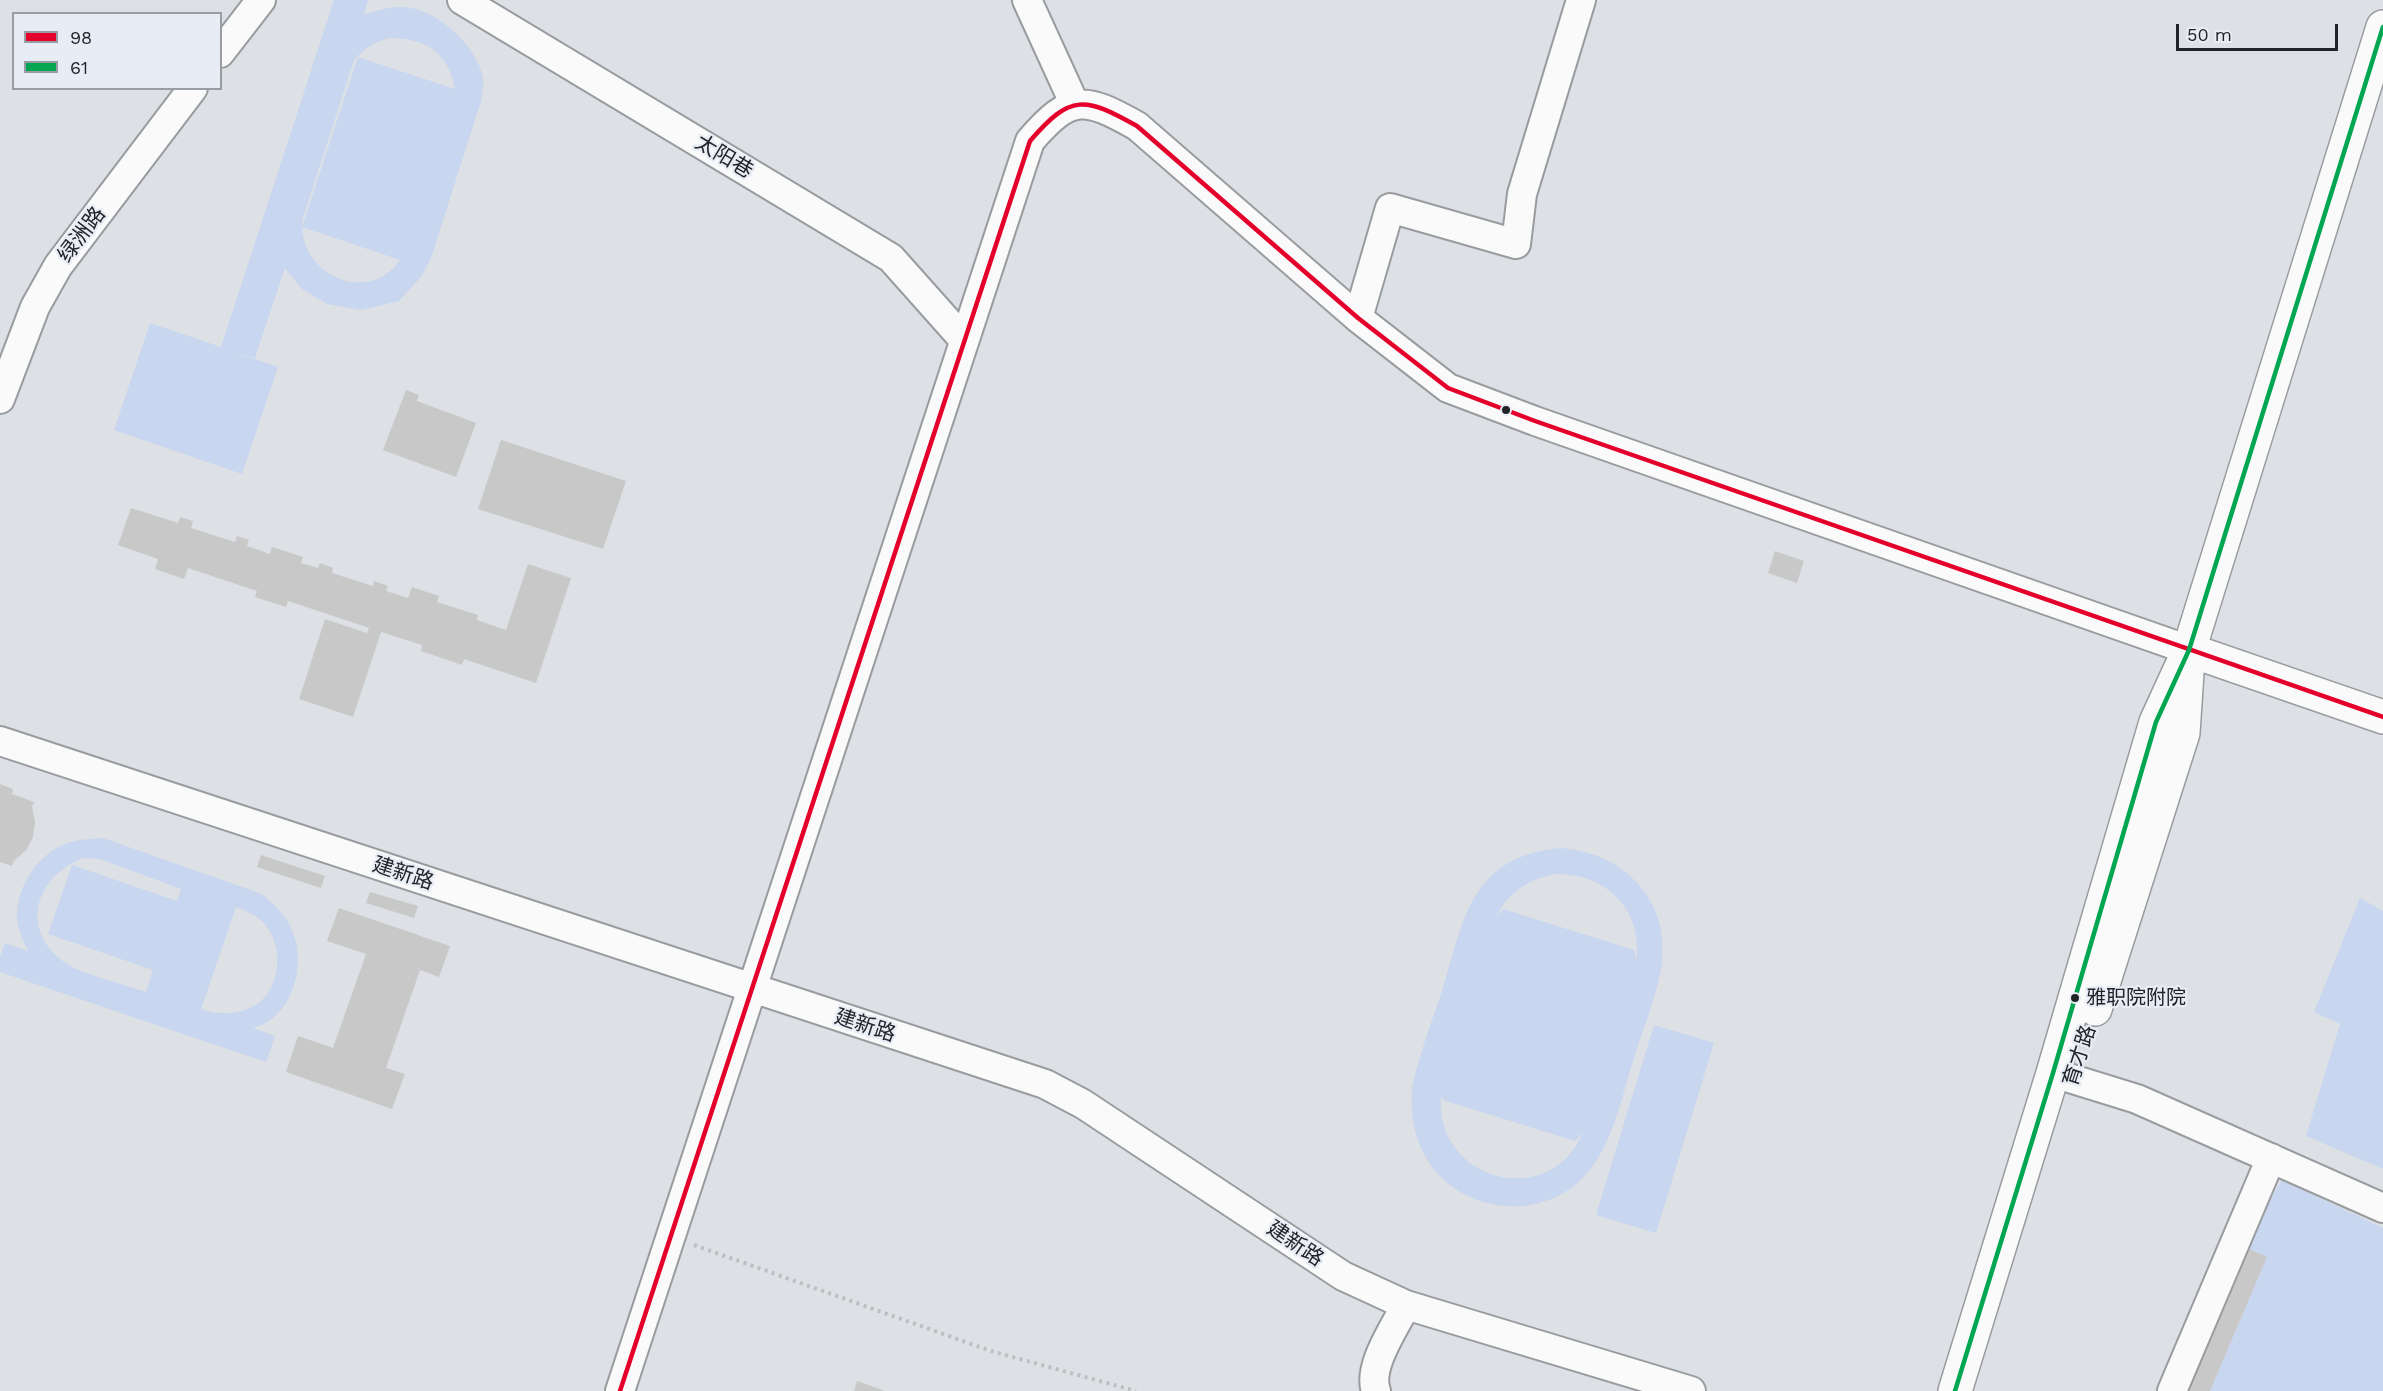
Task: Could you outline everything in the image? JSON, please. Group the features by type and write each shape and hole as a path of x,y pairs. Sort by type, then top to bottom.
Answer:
{"main road":[{"name":"育才路","path":"1955,1391 2062,1076 2183,733 2189,650 2383,27"},
{"path":"2189,650 2383,717"},
{"name":"育才路","path":"1978,1391 2062,1076"}],"street":[{"path":"222,50 261,0"},
{"name":"太阳巷","path":"462,0 891,258 964,340"},
{"path":"1027,0 1075,105"},
{"path":"1358,318 1390,208 1516,244 1522,194 1581,0"},
{"name":"绿洲路","path":"0,399 35,307 58,266 191,90"},
{"path":"620,1391 1030,141 1050,117 1075,105 1088,104 1102,108 1137,126 1358,318 1448,388 1535,421 2189,650"},
{"name":"建新路","path":"0,741 1045,1084 1083,1104 1342,1276 1406,1305 1691,1391"},
{"path":"2062,1076 2137,1099 2383,1208"},
{"path":"2172,1391 2271,1158"},
{"path":"1376,1391 1374,1384 1377,1362 1406,1305"}],"path":[{"path":"671,1237 991,1352 1136,1391"}],"shaded area":[{"path":"334,0 368,0 364,15 387,8 404,7 422,11 445,24 456,33 474,55 480,67 483,87 481,101 431,258 421,277 399,301 361,310 327,304 302,289 285,268 255,358 231,351 278,367 242,474 114,430 150,323 221,347","holes":["390,38 414,41 433,50 447,66 455,89 358,57 302,226 354,60 370,46","303,227 400,260 387,274 371,281 355,282 338,278 324,270 312,257 304,240"]},
{"path":"103,838 262,894 285,917 295,938 298,965 292,992 286,1004 267,1022 253,1028 275,1036 266,1062 0,972 0,957 5,943 28,951 17,920 20,894 32,870 41,860 63,845 78,840","holes":["83,858 100,859 181,889 177,901 72,865 48,934 153,970 146,992 70,966 50,949 41,934 38,920 39,905 44,891 53,878 67,867","236,907 257,917 271,934 275,945 277,969 269,991 256,1005 233,1013 216,1013 201,1009"]},
{"path":"1560,848 1582,851 1603,858 1621,869 1649,898 1658,917 1662,939 1662,962 1654,997 1620,1107 1601,1152 1588,1172 1572,1188 1550,1199 1523,1206 1505,1206 1487,1203 1462,1193 1433,1168 1425,1156 1415,1131 1412,1088 1465,916 1489,878 1507,864 1530,854","holes":["1555,874 1573,875 1590,880 1618,898 1634,926 1637,943 1636,962 1634,950 1503,909 1496,917 1507,900 1520,888 1537,879","1441,1096 1443,1100 1575,1141 1583,1132 1567,1157 1546,1172 1522,1178 1497,1176 1474,1166 1456,1149 1444,1125"]},
{"path":"2360,898 2383,911 2383,1169 2306,1136 2340,1024 2314,1012"},
{"path":"1654,1025 1714,1043 1656,1233 1596,1215"},
{"path":"2282,1180 2383,1228 2383,1391 2210,1391 2267,1257 2242,1246"}],"building":[{"path":"406,390 419,395 417,401 476,423 456,477 383,450"},
{"path":"501,440 626,481 603,549 478,509"},
{"path":"131,508 178,523 180,517 193,521 191,528 235,542 237,536 249,540 247,546 270,554 272,547 303,557 301,563 318,568 320,563 333,568 332,573 373,586 374,581 388,586 386,591 408,598 412,587 439,596 437,602 478,615 477,620 506,630 528,564 571,578 536,683 464,659 462,665 421,651 422,645 381,632 353,717 299,699 325,619 367,633 369,628 288,601 286,607 255,597 257,591 188,568 184,579 155,569 158,559 118,545"},
{"path":"1775,551 1804,561 1797,583 1768,573"},
{"path":"0,784 13,789 12,794 34,802 32,807 35,822 33,837 27,849 14,861 12,866 0,862"},
{"path":"261,855 325,876 321,888 257,867"},
{"path":"370,892 418,906 414,918 366,903"},
{"path":"339,908 450,946 439,977 420,970 386,1068 405,1074 392,1109 286,1072 298,1036 333,1048 366,954 327,941"},
{"path":"2242,1246 2267,1257 2210,1391 2180,1391"},
{"path":"857,1381 885,1391 854,1391"}],"transit line":[{"name":"61","path":"1955,1391 2053,1073 2156,722 2189,650 2383,27"},
{"name":"98","path":"620,1391 1030,141 1044,125 1068,108 1091,105 1137,126 1358,318 1448,388 1535,421 2383,717"}],"place":[{"name":"雅职院附院","path":"2075,998"}]}
